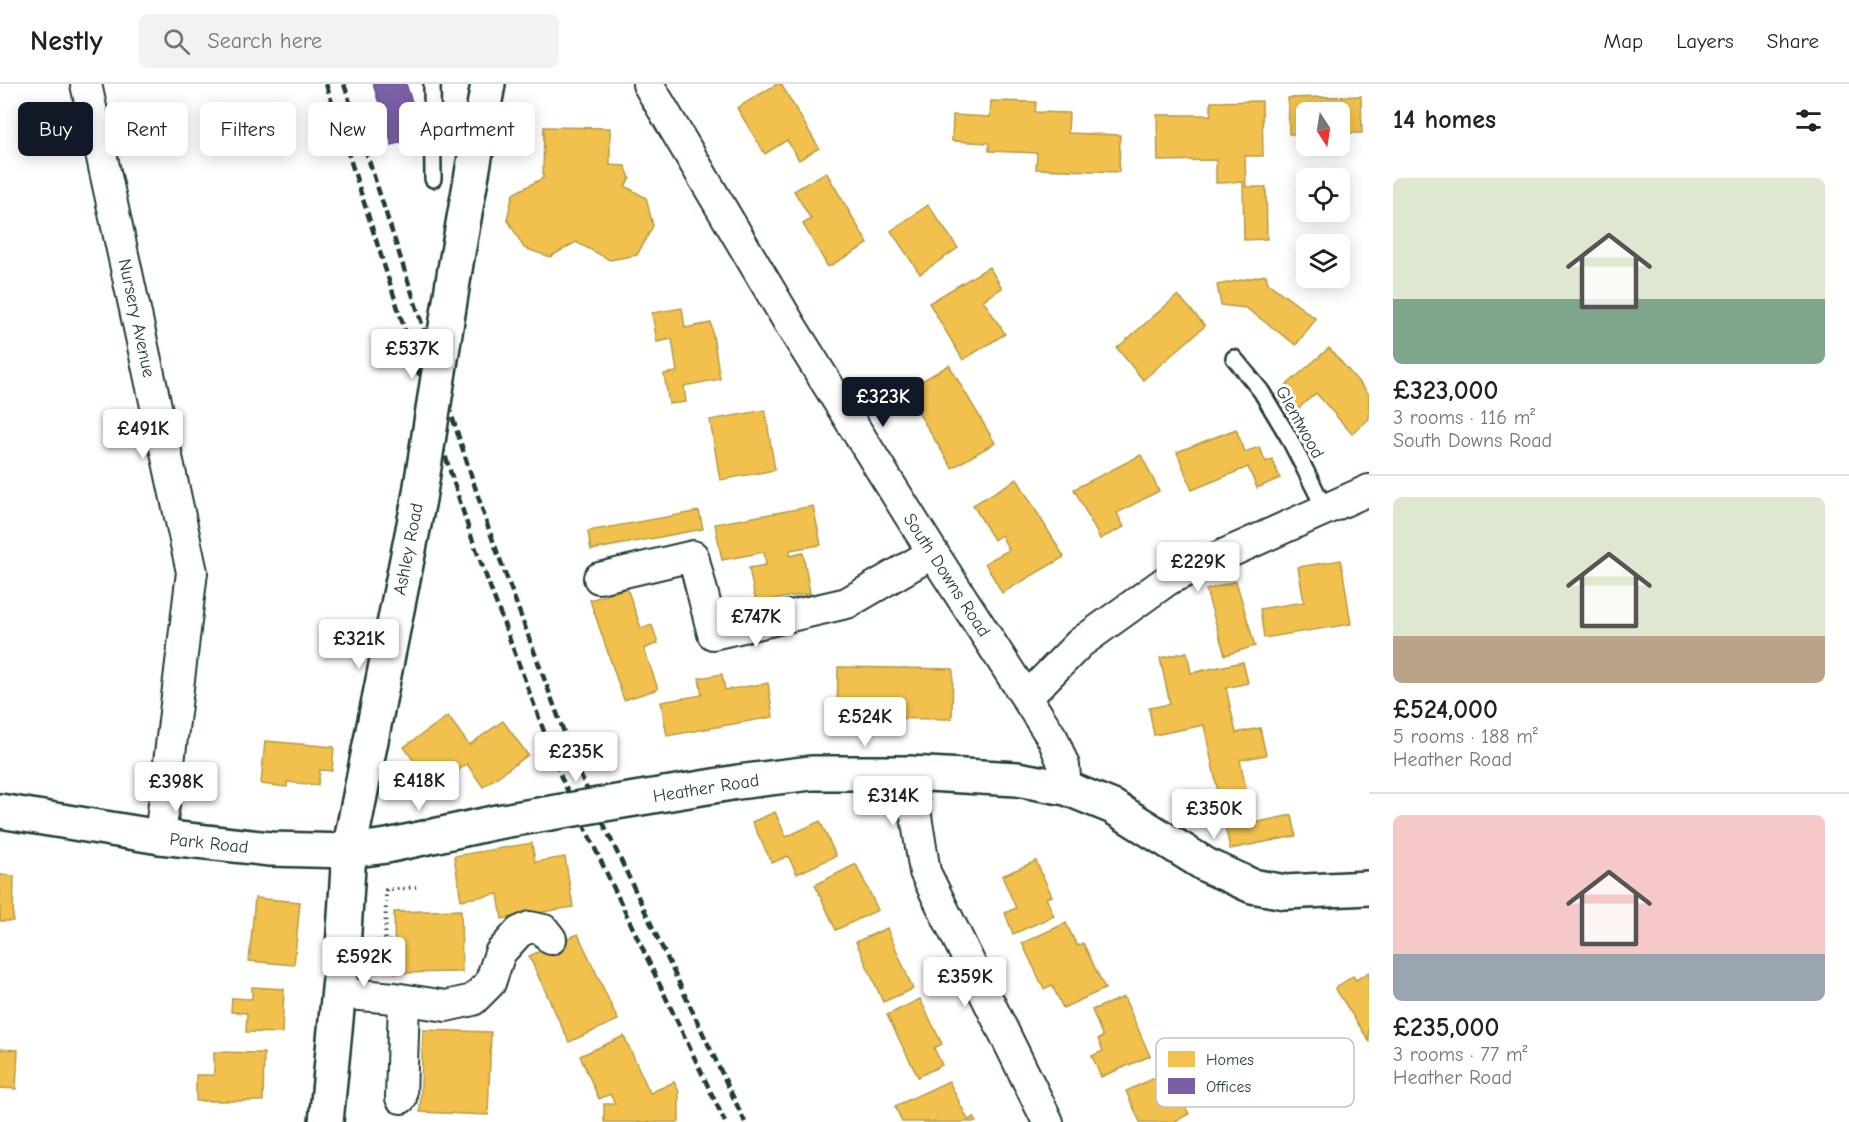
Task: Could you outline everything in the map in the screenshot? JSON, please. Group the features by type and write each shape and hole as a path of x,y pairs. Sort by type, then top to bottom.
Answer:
{"main road":[{"name":"Ashley Road","path":"326,1122 349,851 418,499 488,84"},
{"name":"Heather Road","path":"349,851 387,846 497,822 738,782 811,773 909,773 1017,779 1066,788"},
{"path":"1066,788 1113,807 1206,865 1252,886 1285,892 1369,888"},
{"name":"Park Road","path":"0,811 160,837 270,849 349,851"}],"street":[{"name":"Nursery Avenue","path":"86,84 192,572 160,837"},
{"name":"South Downs Road","path":"648,84 791,326 1053,739 1064,766 1066,788"},
{"path":"1027,697 1080,643 1169,579 1369,490"},
{"path":"599,578 693,556 713,634 847,603 933,553"},
{"path":"909,773 925,872 1048,1122"},
{"path":"338,993 395,998 446,1006 473,1000 490,983 500,953 519,932 530,927 544,930 551,939"},
{"path":"395,998 401,1098"}],"lane":[{"path":"432,84 433,179"},
{"name":"Glentwood","path":"1234,358 1261,391 1288,436 1325,509"}],"path":[{"path":"395,998 384,941 386,890 416,886"}],"building: Homes":[{"path":"777,84 781,84 819,148 799,160 787,140 765,154 737,108"},
{"path":"1361,96 1362,133 1350,133 1350,102 1296,102 1296,134 1289,134 1288,98"},
{"path":"991,101 1036,102 1035,112 1069,113 1068,133 1120,135 1119,172 1036,169 1037,153 989,151 989,143 952,141 953,115 990,117"},
{"path":"1262,101 1263,156 1245,156 1246,187 1266,187 1267,239 1244,240 1243,182 1216,183 1216,160 1158,161 1157,115 1211,115 1211,102"},
{"path":"544,127 610,128 610,165 625,166 630,178 625,186 646,198 653,226 637,255 610,260 576,242 550,257 524,248 507,219 513,194 543,178"},
{"path":"826,172 868,244 828,267 803,224 811,219 794,191"},
{"path":"928,205 958,248 920,274 891,231"},
{"path":"989,267 1002,288 983,300 1005,334 963,360 929,303"},
{"path":"1266,275 1268,283 1316,319 1296,345 1246,308 1221,305 1217,285"},
{"path":"1178,295 1205,326 1143,380 1117,348"},
{"path":"682,308 685,328 711,323 720,379 684,386 686,402 669,404 664,374 677,372 672,339 657,342 652,313"},
{"path":"1329,348 1369,394 1369,419 1352,434 1316,393 1292,414 1275,395"},
{"path":"949,365 995,443 952,468 905,391"},
{"path":"765,410 775,470 720,480 710,420"},
{"path":"1236,429 1245,452 1259,447 1266,462 1272,459 1280,478 1257,488 1248,467 1192,490 1177,452"},
{"path":"1141,455 1159,491 1117,513 1124,527 1100,539 1074,489"},
{"path":"1017,479 1064,557 1002,593 985,563 1009,550 1001,535 994,540 973,505"},
{"path":"813,506 821,545 790,550 790,556 803,553 810,593 756,603 749,568 766,565 764,552 722,560 715,524"},
{"path":"699,511 703,529 591,550 588,531"},
{"path":"1341,560 1351,624 1264,638 1260,609 1304,602 1298,567"},
{"path":"1236,581 1255,646 1225,655 1206,590"},
{"path":"627,588 641,628 652,625 658,643 644,649 658,689 624,700 590,600"},
{"path":"1187,652 1191,673 1243,662 1248,683 1226,688 1236,733 1260,728 1266,755 1240,760 1253,823 1292,815 1296,836 1230,849 1204,725 1154,735 1149,708 1170,704 1160,658"},
{"path":"838,667 953,669 952,719 837,718"},
{"path":"722,674 725,690 768,683 773,717 667,736 661,702 702,695 699,678"},
{"path":"448,716 469,745 503,721 528,755 483,787 467,764 433,788 404,747"},
{"path":"265,741 334,747 332,771 320,770 318,785 287,782 287,787 261,784"},
{"path":"775,812 786,837 820,821 836,856 797,874 788,856 772,863 752,822"},
{"path":"532,843 535,862 565,857 573,907 502,919 498,894 461,900 454,856"},
{"path":"1036,861 1052,896 1046,898 1054,916 1013,934 1005,913 1016,908 1002,876"},
{"path":"856,864 878,910 836,930 815,885"},
{"path":"0,875 14,876 13,921 0,921"},
{"path":"255,898 300,902 294,965 249,961"},
{"path":"461,910 462,972 395,973 394,912"},
{"path":"1066,923 1077,946 1083,943 1105,989 1063,1008 1052,985 1044,989 1022,943"},
{"path":"887,928 913,989 883,1002 856,942"},
{"path":"578,934 618,1020 569,1042 529,956"},
{"path":"1369,972 1369,1041 1335,988 1353,976 1356,980"},
{"path":"252,987 284,989 282,1033 246,1032 247,1013 231,1012 232,998 252,999"},
{"path":"1124,997 1150,1056 1101,1077 1092,1056 1103,1051 1098,1039 1103,1037 1092,1010"},
{"path":"920,999 942,1044 934,1048 942,1065 918,1077 887,1015"},
{"path":"423,1030 491,1032 488,1115 420,1112"},
{"path":"624,1036 650,1093 674,1082 679,1092 679,1122 604,1122 604,1104 615,1104 610,1094 599,1099 580,1056"},
{"path":"0,1049 18,1050 16,1089 0,1088"},
{"path":"214,1052 264,1053 263,1101 196,1101 196,1075 214,1075"},
{"path":"1156,1077 1156,1107 1185,1107 1189,1114 1176,1122 1140,1122 1126,1091"},
{"path":"949,1081 968,1120 974,1117 976,1122 902,1122 895,1106"}],"building: Offices":[{"path":"373,84 406,84 412,102 399,102 399,143 392,145 387,129 387,102 379,102"}],"railway":[{"path":"326,84 470,533 561,777 725,1122"},
{"path":"344,84 488,527 578,770 745,1122"}]}
